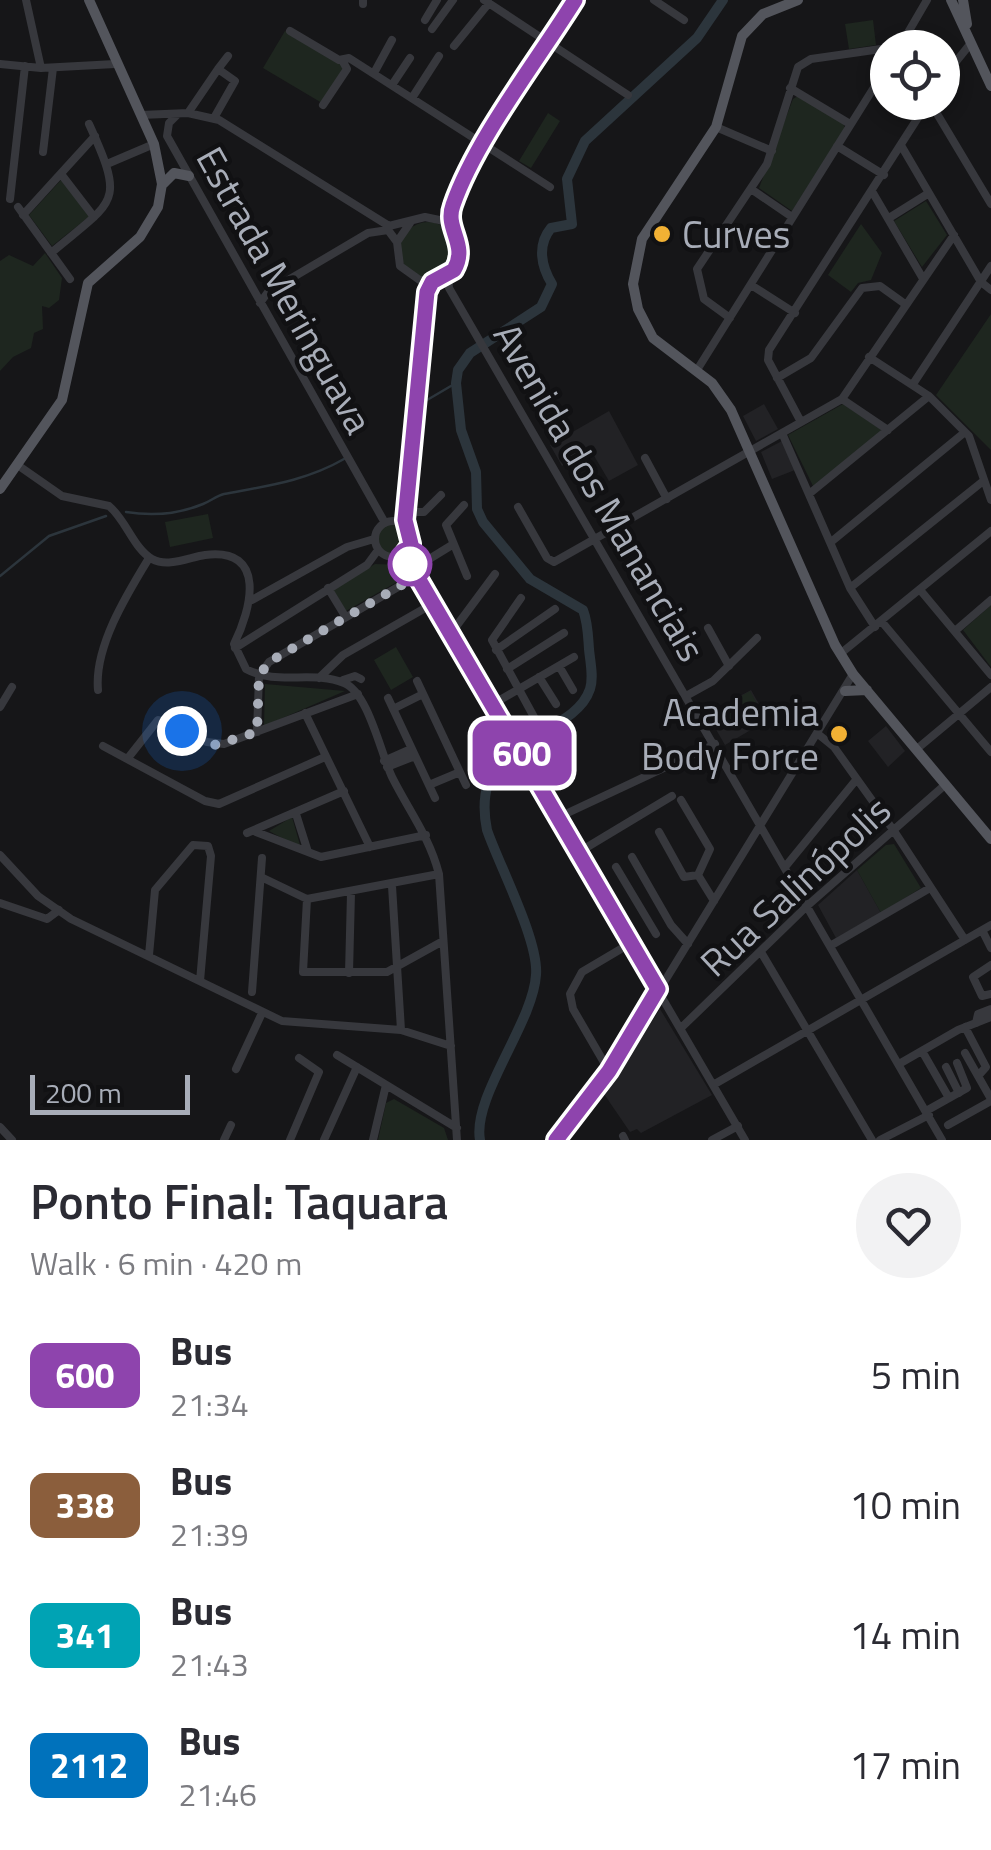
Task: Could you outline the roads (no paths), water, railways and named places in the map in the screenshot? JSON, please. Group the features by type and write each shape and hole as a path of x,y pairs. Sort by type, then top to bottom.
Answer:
{"main road":[{"path":"0,489 62,400 88,283 150,226 162,184 154,144 89,0"},
{"path":"798,0 763,14 742,36 716,126 642,238 633,272 638,310 653,338 722,395 840,654 991,839"},
{"path":"951,0 991,86"},
{"path":"964,0 970,42"},
{"path":"162,184 174,173 189,176"},
{"path":"844,692 867,690"}],"street":[{"path":"26,0 41,68"},
{"path":"424,20 437,0"},
{"path":"432,29 452,0"},
{"path":"148,130 188,113 214,118 393,227 436,218 453,202 575,0"},
{"path":"654,0 684,20"},
{"path":"909,30 927,0"},
{"path":"454,46 486,2 628,95"},
{"path":"290,31 342,60 347,69 323,105"},
{"path":"374,73 392,40"},
{"path":"960,55 970,42"},
{"path":"730,318 704,299 697,269 772,151 798,67 811,59 870,51"},
{"path":"978,59 991,54"},
{"path":"188,113 228,56"},
{"path":"412,98 438,56"},
{"path":"342,60 349,58 374,73 550,187"},
{"path":"392,85 410,58"},
{"path":"0,64 53,68 116,64"},
{"path":"10,199 25,66"},
{"path":"43,152 53,68"},
{"path":"214,118 235,81 218,69"},
{"path":"790,88 850,124"},
{"path":"696,370 870,93"},
{"path":"141,115 178,116"},
{"name":"Estrada Meringuava","path":"178,116 168,123 167,136 384,523"},
{"path":"801,422 767,354 918,120"},
{"path":"940,120 991,204"},
{"path":"50,253 94,217 112,193 108,164 89,124"},
{"path":"716,126 772,151"},
{"name":"Estrada Meringuava","path":"148,130 167,136"},
{"path":"70,279 21,211 95,136"},
{"path":"108,164 154,144"},
{"path":"837,146 884,175"},
{"path":"902,147 981,282 991,290"},
{"path":"61,174 94,217"},
{"path":"750,189 792,217"},
{"path":"873,193 922,277"},
{"path":"888,218 929,194"},
{"path":"421,282 448,276 461,252 451,227 453,202"},
{"path":"368,214 372,226 368,233"},
{"path":"436,218 451,227"},
{"path":"397,242 410,223"},
{"path":"260,303 268,292 368,233 388,230 397,242 400,266 421,282 427,292"},
{"path":"518,508 551,562 596,542 842,399 954,235"},
{"path":"913,384 991,266"},
{"name":"Avenida dos Mananciais","path":"448,276 449,288 942,1140"},
{"path":"402,524 407,513 427,292 434,282"},
{"name":"Avenida dos Mananciais","path":"434,282 449,288"},
{"path":"751,284 795,313"},
{"path":"776,378 811,358 862,288 880,286 905,304"},
{"path":"253,291 268,292"},
{"path":"869,357 929,396 966,432 991,500"},
{"path":"808,494 929,396"},
{"path":"842,399 888,430"},
{"path":"831,542 966,432"},
{"path":"782,433 850,588 991,752"},
{"path":"645,458 667,498"},
{"path":"18,466 62,496 109,506 149,558 166,562 204,555 228,557 248,574 252,600 235,648 246,669 259,676 306,678 321,674 434,603"},
{"path":"850,588 982,482"},
{"path":"407,513 424,512 441,495"},
{"path":"464,505 446,524 466,576"},
{"path":"252,600 346,547 374,540 384,523 402,524 412,537 404,554 390,558 378,550 374,540"},
{"path":"840,654 991,531"},
{"path":"257,732 259,676 277,656 415,573 452,546"},
{"path":"235,648 367,565 378,550"},
{"path":"404,554 745,1140"},
{"path":"98,690 98,668 126,599 149,558"},
{"path":"452,632 495,574"},
{"path":"328,588 345,616"},
{"path":"920,592 991,674"},
{"path":"520,598 494,633 494,646 534,717"},
{"path":"954,631 991,600"},
{"path":"494,646 555,609"},
{"path":"244,624 258,631"},
{"path":"708,628 729,666"},
{"path":"507,669 564,633"},
{"path":"686,696 729,666 757,638"},
{"path":"493,704 574,657"},
{"path":"559,666 573,690"},
{"path":"321,674 354,690 386,764 426,834 439,874 457,1140"},
{"path":"556,1140 609,1071 854,674"},
{"path":"340,682 354,676 362,679"},
{"path":"539,677 556,704"},
{"path":"417,681 466,786"},
{"path":"0,707 12,687"},
{"path":"918,748 991,687"},
{"path":"147,715 216,745 305,713 354,690"},
{"path":"394,709 423,694"},
{"path":"388,698 435,798"},
{"path":"305,713 370,847"},
{"path":"128,758 158,720"},
{"path":"818,734 894,831 965,940"},
{"path":"559,817 715,744"},
{"path":"103,746 205,801 219,804 325,758"},
{"path":"386,764 413,752"},
{"path":"429,785 460,772"},
{"path":"785,867 856,780"},
{"name":"Rua Salinópolis","path":"681,1028 807,906 946,784"},
{"path":"344,791 251,832 308,854 331,856 426,834"},
{"path":"579,852 676,798 710,849 698,876"},
{"path":"751,808 773,806"},
{"path":"296,814 308,854"},
{"path":"660,832 684,878 698,876"},
{"path":"748,846 762,843 774,849"},
{"path":"149,955 158,882 193,845 208,846 212,856 200,980"},
{"path":"0,855 59,910 262,1013 300,1026 401,1030 450,1046"},
{"path":"632,857 674,930 688,944"},
{"path":"252,992 262,858"},
{"path":"616,867 656,934"},
{"path":"261,877 308,899 439,874"},
{"path":"698,876 714,901"},
{"path":"392,886 401,1030"},
{"path":"830,946 930,888"},
{"path":"637,901 652,892"},
{"path":"350,893 350,973"},
{"path":"308,899 303,972 387,972 443,941"},
{"path":"0,903 46,919 59,910"},
{"path":"714,1085 986,927 991,948"},
{"path":"609,1071 573,1009 570,994 582,972 631,943"},
{"path":"762,952 876,1140 927,1113 968,1084 957,1063"},
{"path":"991,964 973,976 980,995 991,994"},
{"path":"976,1023 978,1014 991,1009"},
{"path":"236,1069 262,1013"},
{"path":"899,1064 991,1017"},
{"path":"965,1027 986,1067 978,1076"},
{"path":"922,1051 949,1098"},
{"path":"948,1125 991,1100 965,1053"},
{"path":"336,1055 457,1128"},
{"path":"290,1140 319,1072 299,1058"},
{"path":"324,1140 357,1067"},
{"path":"946,1067 958,1093"},
{"path":"374,1140 386,1086"},
{"path":"224,1140 231,1126"},
{"path":"712,1140 738,1126"},
{"path":"0,1127 12,1140"}],"waterway":[{"path":"480,1140 485,1103 525,1015 536,975 525,923 487,830 485,798 492,774 506,756 580,706 590,689 592,674 583,610 530,579 483,522 477,509 476,472 461,430 458,370 470,353 541,307 552,284 543,263 542,248 551,228 572,224 567,179 585,141 697,38 723,0"},
{"path":"422,403 456,383"},
{"path":"126,512 184,510 224,494 300,478 344,459"},
{"path":"0,576 49,536 106,516"}],"place":[{"name":"Curves","path":"662,234"},
{"name":"Academia Body Force","path":"839,734"}]}
